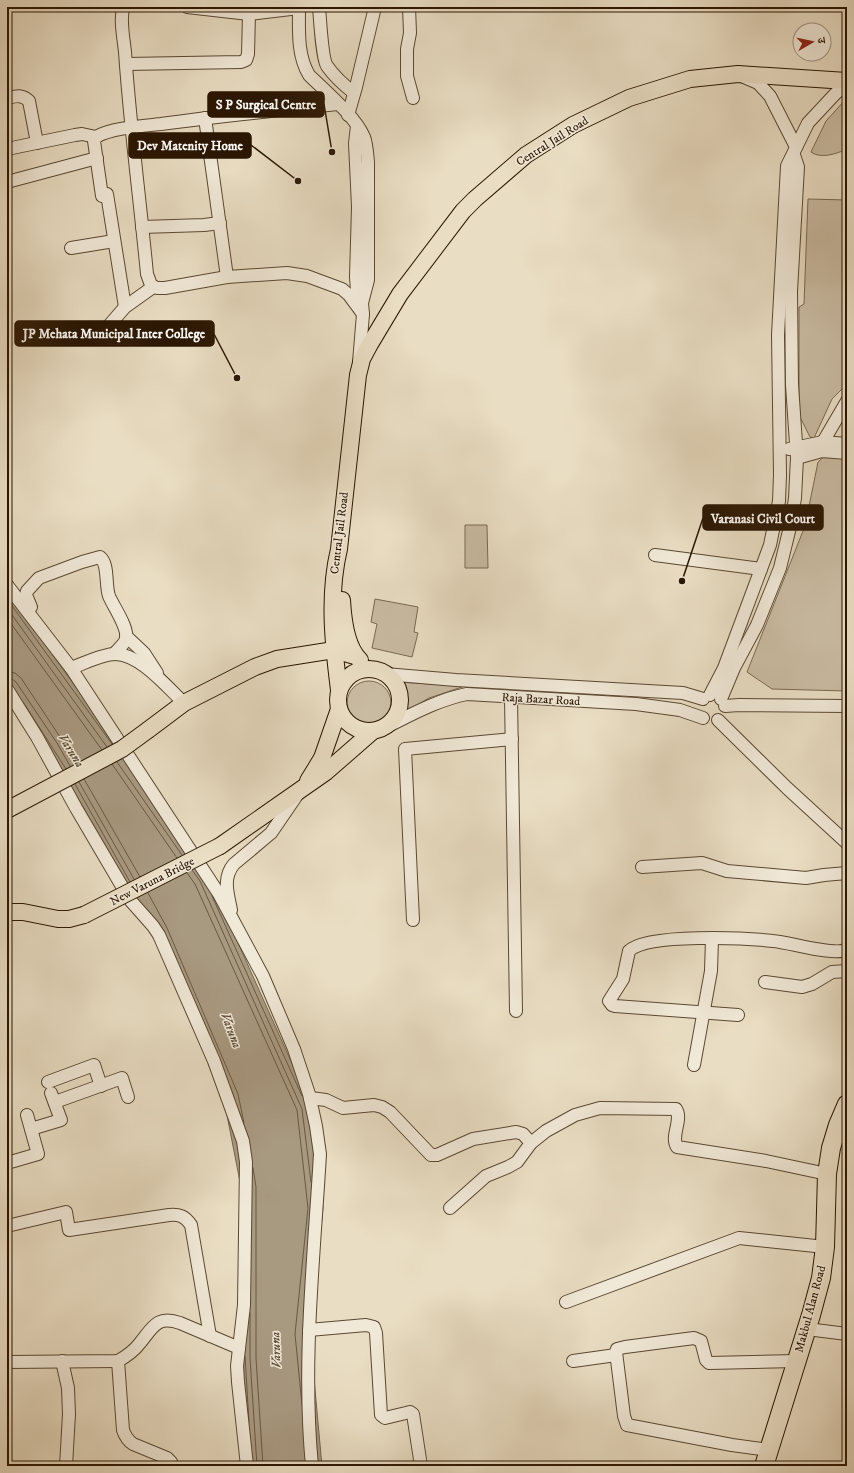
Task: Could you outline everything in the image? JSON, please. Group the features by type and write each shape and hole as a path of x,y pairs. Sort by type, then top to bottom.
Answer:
{"highway":[{"name":"Makbul Alan Road","path":"769,1460 796,1361 819,1285 826,1246 827,1174 831,1148 838,1125 847,1104"},
{"name":"Makbul Alan Road","path":"769,1460 815,1330 829,1283 835,1248 834,1175 838,1152 847,1125"}],"main road":[{"name":"Central Jail Road","path":"339,690 334,650 332,609 334,568 338,549 358,375 362,359 400,294 463,211 526,155 573,125 629,98 690,79 738,74 847,81"},
{"path":"338,549 342,566 342,613 346,633 355,656"},
{"path":"7,810 122,749 184,703 255,667 277,659 334,650 355,656 392,680 400,696 399,706 391,722 378,730 366,732 354,728 344,720 339,709 337,699 339,690 344,681 351,674 360,670 378,671"},
{"path":"301,790 322,758 339,709"},
{"name":"New Varuna Bridge","path":"7,912 23,912 58,919 69,919 84,916 220,846 326,772 378,730"}],"street":[{"path":"124,7 122,10 122,20 142,228 147,274 153,287"},
{"path":"187,7 249,14 299,8 300,46 303,63 309,75 338,104 357,126 355,143 358,207 356,277 357,291 362,308"},
{"path":"319,7 320,27 326,65 346,87 354,93"},
{"path":"348,115 375,7"},
{"path":"409,7 410,33 407,48 407,76 413,98"},
{"path":"126,64 241,62 246,60 248,54 249,14"},
{"path":"738,74 758,83 770,96 795,151 798,167 791,291 792,385 797,453 795,498 791,523 780,568 757,625 734,668 715,700 699,706 700,714 703,718 710,722 718,720 724,714 715,700 724,668 770,545 778,501 780,450 778,335 787,166 795,151 808,123 813,116 836,93 847,86"},
{"path":"7,98 20,96 25,97 28,101 38,143"},
{"path":"125,307 114,241 94,141 96,137 101,134 132,128 205,118 338,104"},
{"path":"205,118 227,277"},
{"path":"7,149 82,134 96,137"},
{"path":"7,182 97,158"},
{"path":"142,228 198,226 220,223"},
{"path":"71,248 114,241"},
{"path":"100,336 125,307 153,287 165,288 227,277 287,273 307,276 342,289 362,308"},
{"name":"Central Jail Road","path":"358,375 362,308"},
{"path":"823,442 847,401"},
{"path":"797,453 823,442 847,444"},
{"path":"780,450 797,453 822,451 847,453"},
{"path":"655,556 761,569"},
{"path":"27,612 31,607 27,597 27,591 39,578 100,557 104,562 109,597 119,615 126,636 125,642 114,654"},
{"path":"7,585 71,668 219,894 273,997 294,1049 310,1098 320,1154 309,1330 307,1392 312,1466"},
{"path":"126,636 144,653 162,682"},
{"path":"71,668 114,654 124,655 132,658 162,682 184,703"},
{"path":"378,671 456,680 682,693 739,705 847,706"},
{"path":"7,689 37,737 76,808 130,900 156,930 214,1061 243,1141 246,1162 244,1305 239,1348 238,1382 247,1466"},
{"name":"Raja Bazar Road","path":"378,730 454,697 467,694 636,704 680,710 703,718"},
{"path":"511,697 516,1011"},
{"path":"718,720 787,788 847,843"},
{"path":"414,920 405,749 512,739"},
{"path":"232,919 226,881 230,868 271,833 301,790"},
{"path":"642,867 702,863 727,871 806,878 847,873"},
{"path":"738,1016 615,1006 609,1001 623,979 627,955 632,948 654,941 669,939 734,938 772,940 831,952 842,952 847,949"},
{"path":"694,1065 712,971 712,939"},
{"path":"765,982 802,987 812,984 832,972 847,971"},
{"path":"51,1092 94,1065 101,1086"},
{"path":"51,1092 101,1086 122,1078 128,1098"},
{"path":"31,1129 61,1120 51,1092"},
{"path":"310,1098 326,1100 343,1108 374,1105 386,1109 431,1155 478,1138 516,1132 523,1134 531,1143"},
{"path":"450,1208 486,1176 517,1162 531,1143 556,1125 575,1115 600,1108 674,1109 678,1112 675,1142 677,1147 766,1161 827,1174"},
{"path":"7,1163 38,1154 27,1116"},
{"path":"7,1226 66,1212 69,1230 177,1214 182,1216 191,1225 210,1336"},
{"path":"566,1302 739,1238 826,1246"},
{"path":"7,1362 118,1361 133,1352 150,1329 160,1322 173,1320 239,1348"},
{"path":"309,1330 366,1325 374,1327 376,1333 381,1415 385,1418 410,1412 413,1414 421,1466"},
{"path":"815,1330 847,1334"},
{"path":"769,1460 732,1445 627,1425 624,1416 616,1355 617,1349 625,1346 694,1338 701,1341 706,1360 709,1363 796,1361"},
{"path":"573,1361 616,1355"},
{"path":"62,1361 68,1388 69,1414 66,1466"},
{"path":"118,1361 123,1430 125,1435 133,1444 167,1458 171,1462 172,1466"}],"shaded area":[{"path":"847,98 847,149 833,154 824,155 811,152 826,121"},
{"path":"808,199 847,200 847,384 832,399 814,438 810,437 799,415 799,307 804,304"},
{"path":"826,455 847,457 847,691 772,689 747,672 805,526 818,462"},
{"path":"465,525 487,525 488,568 465,568"},
{"path":"375,599 418,607 414,632 418,633 412,657 372,648 377,624 371,622"},
{"path":"369,681 381,685 387,691 391,703 387,715 381,721 369,725 357,721 351,715 347,703 351,691 357,685"},
{"path":"398,682 465,686 429,698 404,713 404,697"}],"water":[{"name":"Varuna","path":"7,592 93,711 208,876 311,1106 323,1208 310,1335 322,1466 248,1466 241,1358 241,1187 224,1100 153,934 108,850 49,748 7,684"}],"place":[{"name":"S P Surgical Centre","path":"332,152"},
{"name":"Dev Matenity Home","path":"298,181"},
{"name":"JP Mehata Municipal Inter College","path":"237,378"},
{"name":"Varanasi Civil Court","path":"682,581"}]}
